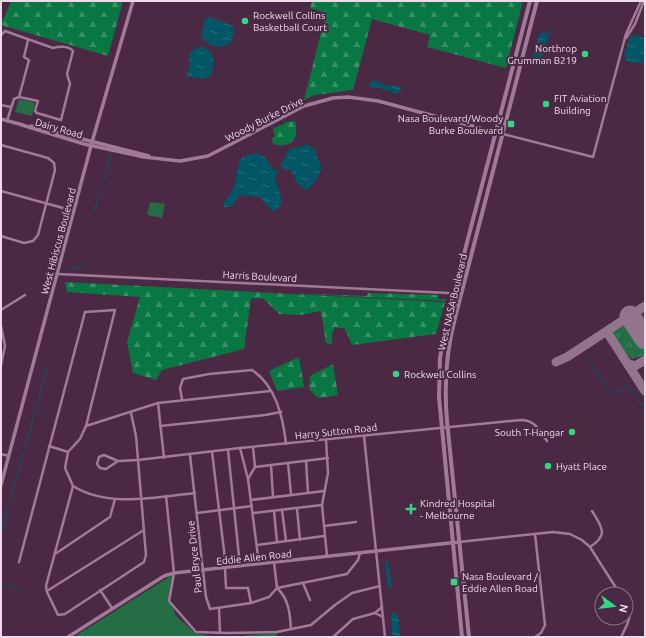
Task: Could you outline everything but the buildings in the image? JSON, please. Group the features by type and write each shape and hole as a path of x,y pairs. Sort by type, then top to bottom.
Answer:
{"main road":[{"name":"West NASA Boulevard","path":"462,637 441,428 439,397 440,364 444,337 454,294 530,1"},
{"name":"West NASA Boulevard","path":"469,637 447,427 445,391 446,364 460,295 537,1"},
{"path":"467,244 474,245"}],"street":[{"name":"West Hibiscus Boulevard","path":"1,485 92,143 133,1"},
{"path":"502,134 593,157 625,38 635,24 643,1"},
{"path":"1,35 5,31 53,48 60,46 73,51 66,74 70,84 61,120 37,113 35,111 38,102 19,97 14,99 7,121"},
{"path":"19,97 30,60 24,57 28,40"},
{"name":"Woody Burke Drive","path":"92,143 150,157 180,161 208,156 289,112 304,106 334,98 362,98 378,101 502,134"},
{"path":"1,104 11,108"},
{"name":"Dairy Road","path":"1,119 92,143"},
{"path":"1,145 48,158 54,163 55,170 38,235 33,241 24,243 1,236"},
{"path":"1,191 75,211"},
{"name":"Harris Boulevard","path":"58,274 460,295"},
{"path":"1,310 25,295"},
{"path":"19,562 47,461 49,446 85,312 115,310 86,426 80,439 68,452 65,468 73,486 84,493 115,499 141,499 195,493"},
{"path":"1,326 5,346 1,365"},
{"path":"182,399 180,388 183,379 209,374 252,370 262,376 281,412 286,444"},
{"path":"86,426 158,402 270,391"},
{"path":"158,402 164,458"},
{"path":"73,486 46,586 47,592 58,616 65,614 144,562 146,555 136,436 131,412"},
{"path":"160,426 281,412"},
{"name":"Harry Sutton Road","path":"118,461 106,469 100,468 97,464 99,457 104,455 118,461 164,458 240,448 528,420 536,425 547,441"},
{"path":"364,436 385,637"},
{"path":"326,440 328,473 322,505 327,556"},
{"path":"49,446 68,452"},
{"path":"248,479 255,467 253,447"},
{"path":"240,448 248,479 259,564"},
{"path":"228,450 240,566"},
{"path":"212,452 220,509 226,568 226,588 248,588 251,603"},
{"path":"1,454 9,456"},
{"name":"Paul Bryce Drive","path":"190,455 206,596 210,609 219,608"},
{"path":"255,467 328,458"},
{"path":"306,461 308,492"},
{"path":"288,463 291,494"},
{"path":"271,465 274,497"},
{"path":"251,500 324,491"},
{"path":"166,496 174,573 169,601 196,632 277,632 311,625 352,593 380,586"},
{"path":"55,554 110,517 115,499"},
{"path":"253,513 322,505"},
{"path":"197,512 252,506"},
{"path":"297,509 300,540"},
{"path":"282,510 286,541"},
{"path":"274,511 277,542"},
{"path":"590,547 599,541 602,533 592,511"},
{"path":"324,526 356,522"},
{"path":"47,592 144,530"},
{"path":"459,542 556,532 567,533 578,538 590,547 615,586"},
{"path":"535,534 544,625 541,633 535,637"},
{"path":"257,545 324,536"},
{"name":"Eddie Allen Road","path":"68,637 164,576 174,573 459,542"},
{"path":"220,633 219,608 251,603 269,597 277,588 346,574 358,560 360,553"},
{"path":"274,562 277,588 282,593 290,610 291,629"},
{"path":"303,583 310,600"},
{"path":"100,590 112,608"},
{"path":"333,637 353,619 375,613 382,607"},
{"path":"375,613 383,617"},
{"path":"621,637 626,626"},
{"path":"277,632 279,637"}],"green space":[{"path":"11,1 123,1 108,56 1,25"},
{"path":"312,1 523,1 506,68 427,47 430,35 372,19 353,90 315,95 304,100 326,13 310,8"},
{"path":"19,99 35,103 32,116 15,112"},
{"path":"295,121 296,133 293,141 285,145 273,144 272,138 275,136 273,129 287,122"},
{"path":"150,202 165,204 162,218 147,215"},
{"path":"65,282 445,302 436,334 352,345 345,329 335,327 332,334 332,344 326,343 321,311 301,315 279,314 264,299 251,298 244,349 162,370 156,380 133,373 127,342 140,297 67,292"},
{"path":"284,293 367,296 368,293 439,295 438,299 446,299 446,301"},
{"path":"625,325 629,326 639,337 645,351 645,355 632,359 616,343 613,335 614,331"},
{"path":"299,357 304,387 277,391 269,371"},
{"path":"333,364 338,395 318,398 309,389 310,376"},
{"path":"172,575 168,600 174,609 175,615 195,633 216,637 74,637"},
{"path":"276,633 277,637 229,637"}],"water":[{"path":"209,17 232,25 234,33 229,43 224,46 212,45 206,42 201,36 201,31 205,27 203,24 205,19"},
{"path":"543,32 549,34 542,59 538,60 533,56 539,35"},
{"path":"631,35 645,37 645,63 627,62 624,54"},
{"path":"197,47 204,47 211,53 213,68 210,77 203,79 186,76 189,69 189,53"},
{"path":"373,80 385,85 399,86 401,91 397,94 380,88 371,88 369,84"},
{"path":"306,144 317,151 316,153 321,167 317,178 306,191 297,183 291,170 284,170 281,165 289,151 293,148"},
{"path":"256,153 265,157 273,169 277,170 279,173 275,175 275,178 282,201 281,205 275,211 271,210 260,197 240,195 231,207 224,207 223,203 229,197 234,186 237,170 242,157"},
{"path":"388,561 392,586 388,588 385,562"},
{"path":"391,612 398,614 400,637 392,637"}],"waterway":[{"path":"549,33 553,31"},
{"path":"541,59 541,66 544,68"},
{"path":"102,186 112,152"},
{"path":"94,213 100,191"},
{"path":"66,271 69,268 80,268 82,261"},
{"path":"587,356 609,391 613,393 626,387 632,390 645,410"},
{"path":"1,533 47,369"},
{"path":"1,584 22,590"}],"taxiway":[{"path":"556,362 567,357 645,306"},
{"path":"607,332 645,391"},
{"path":"627,363 635,366 645,360"}],"runway":[{"path":"630,316 645,339"}],"place":[{"name":"Rockwell Collins Basketball Court","path":"245,21"},
{"name":"Northrop Grumman B219","path":"585,54"},
{"name":"FIT Aviation Building","path":"546,104"},
{"name":"Nasa Boulevard/Woody Burke Boulevard","path":"511,124"},
{"name":"Rockwell Collins","path":"396,374"},
{"name":"South T-Hangar","path":"572,432"},
{"name":"Hyatt Place","path":"548,466"},
{"name":"Kindred Hospital - Melbourne","path":"411,509"},
{"name":"Nasa Boulevard / Eddie Allen Road","path":"454,582"}]}
